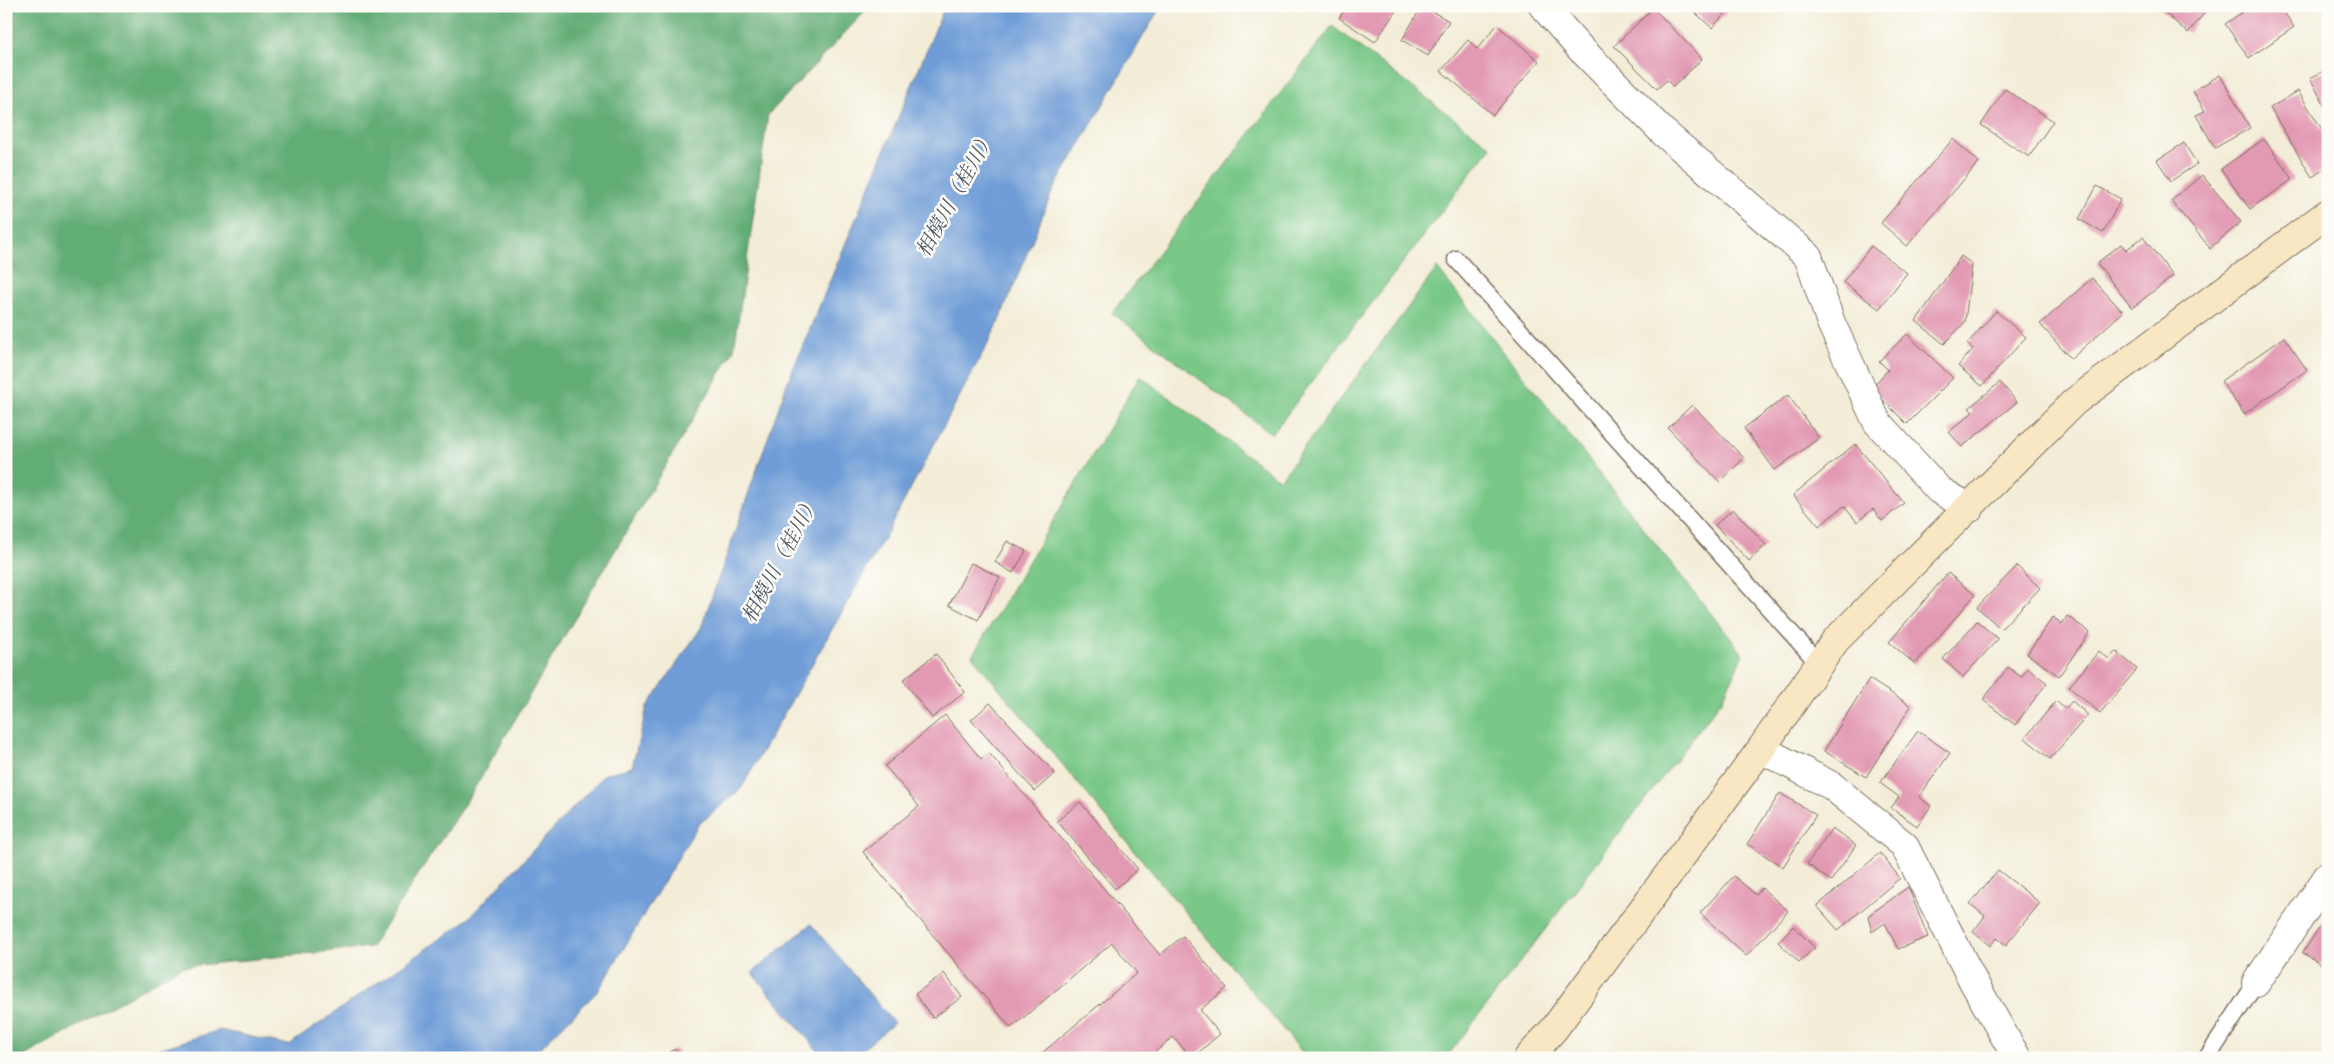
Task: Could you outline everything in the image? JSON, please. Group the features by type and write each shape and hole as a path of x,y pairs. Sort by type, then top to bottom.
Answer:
{"street":[{"path":"1543,6 1579,47 1663,132 1808,256 1831,323 1877,422 1939,490 1970,508"},
{"path":"1528,1058 1554,1029 1761,749 1835,641 2074,402 2328,213"},
{"path":"1761,749 1832,786 1904,845 1974,983 2017,1058"},
{"path":"2256,983 2328,876"}],"lane":[{"path":"1456,258 1819,664"},
{"path":"2206,1058 2256,983"}],"green space":[{"path":"6,6 870,6 768,115 734,350 471,794 371,947 181,967 21,1058 6,1058"},
{"path":"1332,26 1491,147 1272,434 1112,313"},
{"path":"1437,268 1743,654 1722,700 1446,1058 1307,1058 972,656 1140,376 1280,480"}],"water":[{"name":"相模川（桂川）","path":"945,6 1161,6 1053,190 998,324 887,533 741,789 698,825 598,991 530,1058 91,1058 162,1048 220,1030 289,1045 467,920 605,774 632,767 647,707 701,628 788,381"},
{"path":"811,924 894,1023 853,1058 824,1058 752,973"}],"building":[{"path":"1347,6 1399,6 1375,42 1339,18"},
{"path":"1422,6 1449,21 1428,56 1402,40"},
{"path":"1688,6 1732,6 1712,28"},
{"path":"2157,6 2210,6 2188,33"},
{"path":"2251,6 2280,6 2294,27 2249,58 2225,24"},
{"path":"1653,8 1702,59 1673,87 1667,80 1657,89 1614,46"},
{"path":"1497,25 1539,61 1493,115 1441,71 1468,40 1477,49"},
{"path":"2328,69 2328,112 2310,78"},
{"path":"2220,75 2250,128 2215,148 2196,115 2205,111 2193,91"},
{"path":"2005,89 2053,121 2029,157 1981,125"},
{"path":"2298,91 2328,139 2328,167 2312,177 2270,108"},
{"path":"1953,139 1979,162 1907,246 1881,223"},
{"path":"2264,139 2293,179 2250,209 2221,169"},
{"path":"2184,143 2197,164 2171,181 2157,160"},
{"path":"2202,175 2241,222 2210,248 2171,201"},
{"path":"2097,186 2121,199 2103,233 2079,219"},
{"path":"2143,237 2173,276 2132,308 2097,263 2121,244 2126,250"},
{"path":"1871,246 1907,273 1879,309 1843,282"},
{"path":"1961,256 1972,264 1965,322 1944,344 1916,321"},
{"path":"2092,278 2123,312 2071,359 2040,324"},
{"path":"1996,311 2026,337 1982,386 1958,366 1973,349 1967,344"},
{"path":"1907,334 1953,378 1907,424 1871,388 1888,370 1879,361"},
{"path":"2284,337 2307,370 2244,414 2221,381"},
{"path":"2000,382 2017,402 1962,447 1949,432 1973,412 1969,408"},
{"path":"1788,395 1819,438 1775,470 1744,428"},
{"path":"1692,405 1744,458 1720,482 1668,428"},
{"path":"1855,444 1904,503 1882,521 1873,509 1857,522 1844,506 1819,526 1793,495"},
{"path":"1733,509 1766,545 1749,561 1715,525"},
{"path":"1007,541 1026,551 1013,573 995,562"},
{"path":"971,563 1000,577 978,620 949,605"},
{"path":"2017,566 2040,588 2001,629 1977,607"},
{"path":"1948,573 1975,595 1915,664 1889,642"},
{"path":"2067,616 2090,632 2059,676 2027,654 2053,617 2062,624"},
{"path":"1977,621 1998,639 1963,677 1943,659"},
{"path":"2099,651 2109,659 2116,651 2137,669 2100,713 2069,687"},
{"path":"936,654 965,692 932,718 903,680"},
{"path":"2008,667 2021,677 2028,668 2047,683 2015,725 1983,700"},
{"path":"1869,679 1911,706 1866,777 1824,751"},
{"path":"2056,701 2065,709 2072,701 2088,715 2050,759 2025,738"},
{"path":"990,703 1055,773 1035,791 971,720"},
{"path":"945,715 981,759 989,753 1160,955 1183,936 1227,988 1200,1010 1220,1034 1192,1058 1173,1037 1148,1058 1036,1058 1137,973 1112,943 1011,1028 863,852 919,806 885,766"},
{"path":"1918,731 1950,753 1919,797 1931,806 1917,826 1891,808 1899,797 1880,783"},
{"path":"1780,793 1816,815 1783,867 1747,844"},
{"path":"1080,802 1138,869 1115,889 1057,821"},
{"path":"1832,828 1856,845 1831,881 1807,864"},
{"path":"1880,853 1900,878 1838,930 1817,906"},
{"path":"1998,870 2040,903 2006,945 1997,938 1990,946 1973,932 1985,916 1970,904"},
{"path":"1734,876 1756,895 1762,888 1788,911 1746,956 1700,913"},
{"path":"1908,887 1928,937 1898,949 1885,923 1872,932 1868,916"},
{"path":"2328,913 2328,968 2303,953"},
{"path":"1793,926 1815,948 1799,962 1778,942"},
{"path":"944,973 962,997 933,1018 915,994"},
{"path":"675,1049 681,1058 662,1058"},
{"path":"711,1051 715,1058 699,1058"}]}
